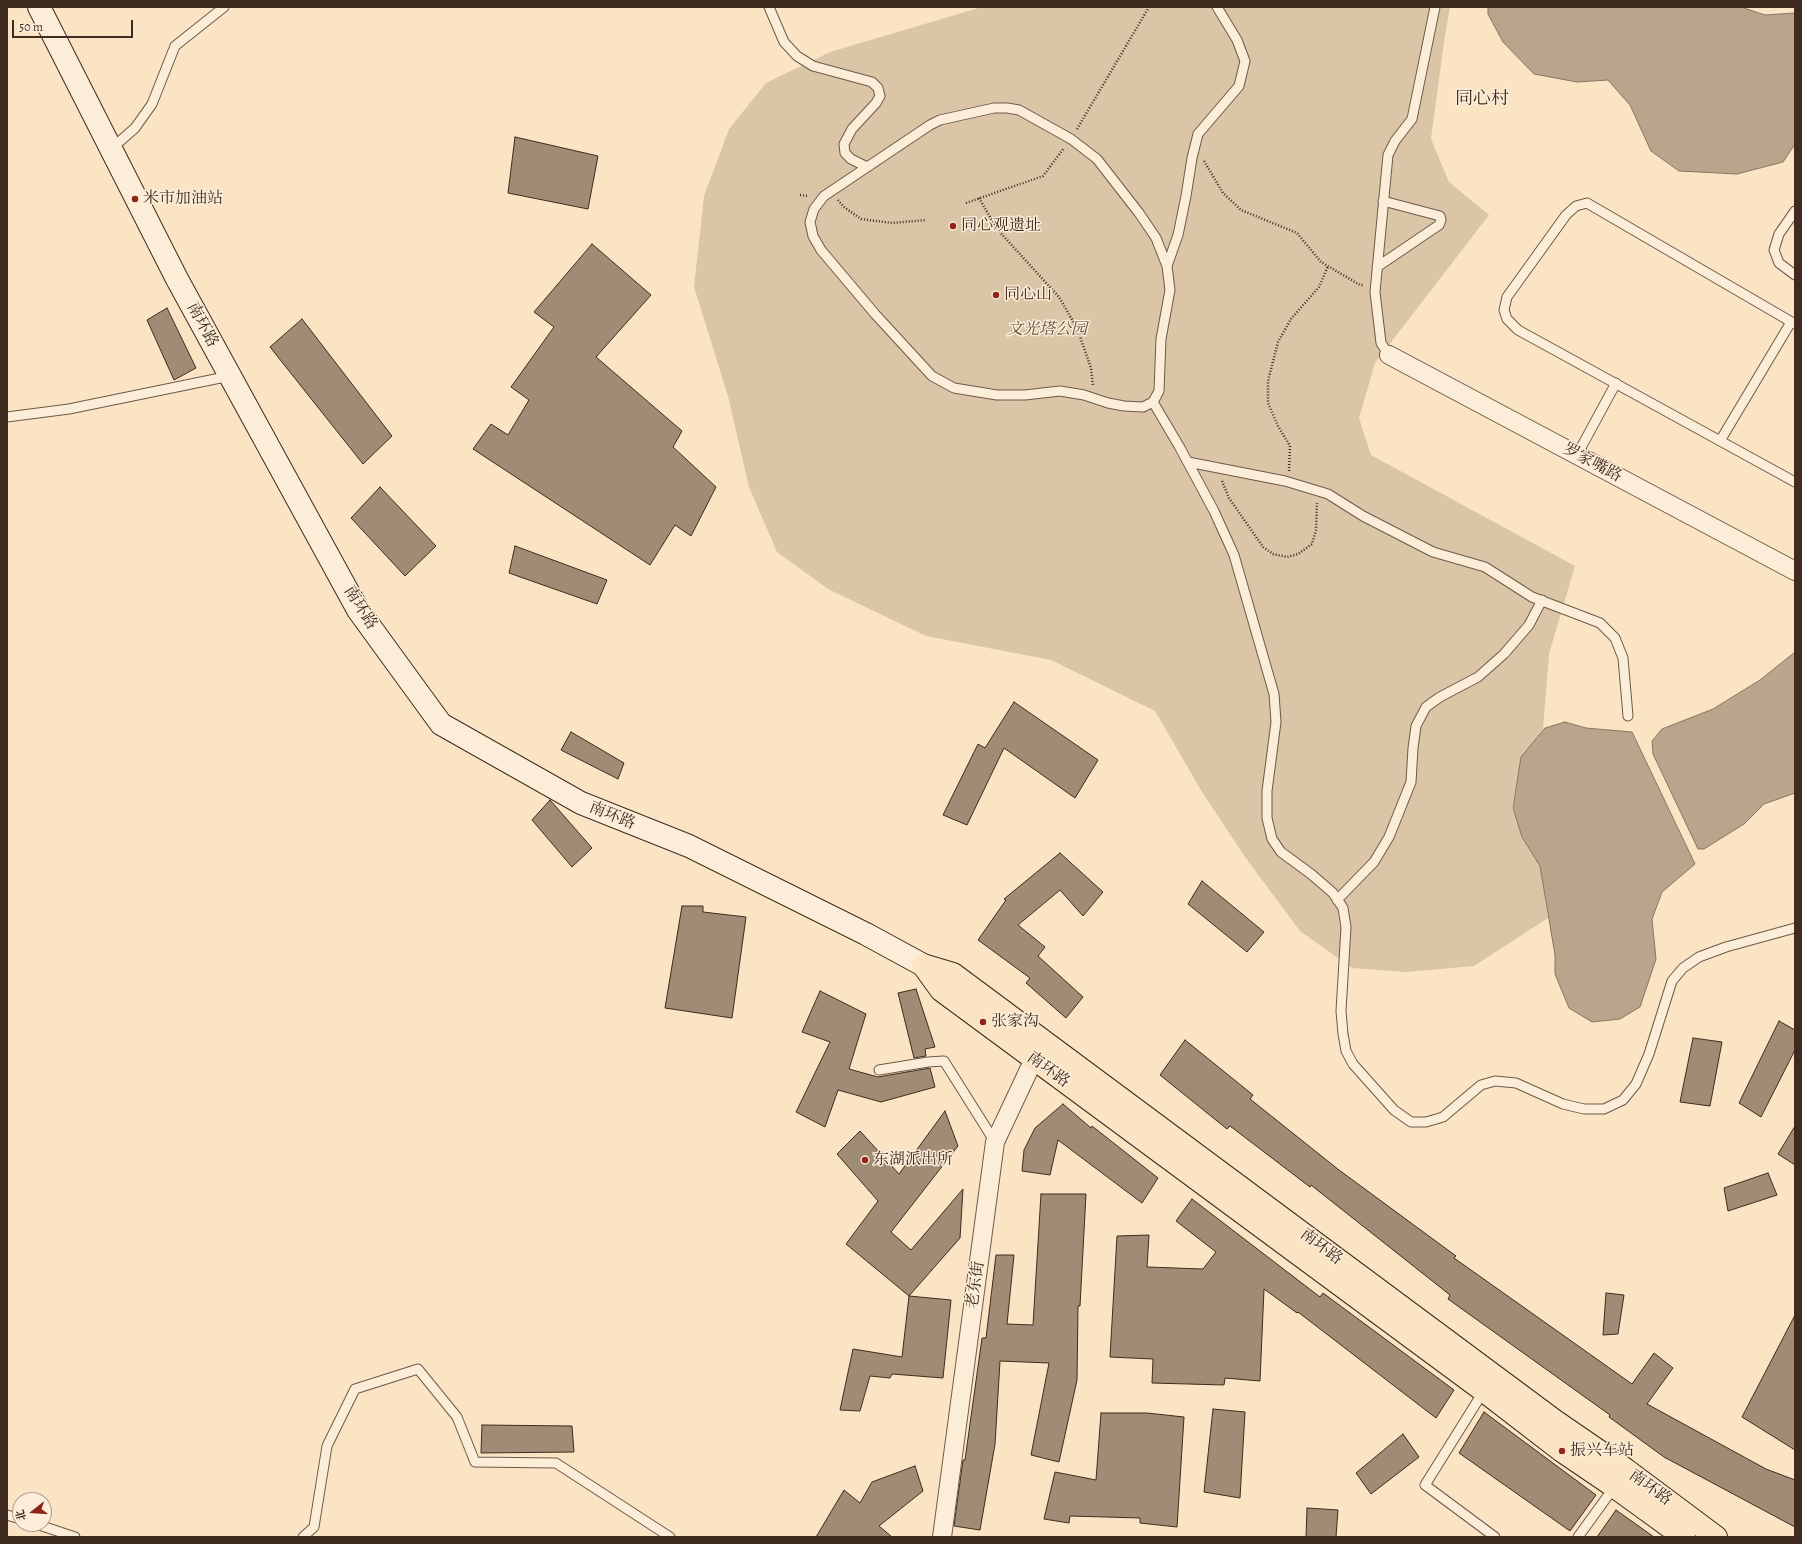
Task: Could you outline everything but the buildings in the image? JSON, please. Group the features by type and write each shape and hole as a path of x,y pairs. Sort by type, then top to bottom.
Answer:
{"main road":[{"name":"南环路","path":"39,7 177,279 358,610 441,724 581,803 689,846 866,934 923,965 940,990 1040,1052 1489,1383 1562,1451 1620,1478 1716,1537"},
{"name":"南环路","path":"1620,1478 1684,1537"}],"street":[{"name":"罗家嘴路","path":"1389,355 1795,570"},
{"name":"老东街","path":"942,1537 995,1142 1040,1052"}],"lane":[{"path":"111,149 135,128 152,104 175,46 224,7"},
{"path":"769,7 784,42 797,56 813,66 872,82 878,88 880,96 876,103 852,129 844,144 846,153 851,159 867,167"},
{"path":"1167,266 1180,227 1194,148 1198,134 1239,86 1246,61 1237,40 1217,7"},
{"path":"1389,355 1381,343 1376,287 1388,155 1395,141 1412,119 1435,7"},
{"path":"994,108 1019,110 1071,139 1097,159 1139,213 1156,238 1167,266 1170,290 1161,339 1159,391 1152,402 1143,407 1124,406 1084,394 1060,391 1025,395 997,395 954,388 932,376 875,314 821,250 813,236 810,222 814,209 824,196 935,123 994,108"},
{"path":"1377,267 1439,225 1441,220 1440,216 1383,201"},
{"path":"1720,441 1793,323 1587,203 1576,206 1566,215 1507,297 1504,310 1507,320 1518,330 1616,383 1720,441 1795,482"},
{"path":"1795,211 1779,234 1774,250 1779,263 1795,275"},
{"path":"7,417 69,409 230,376"},
{"path":"1577,455 1616,383"},
{"path":"1152,402 1188,462 1214,510 1234,555 1274,694 1276,722 1267,791 1268,818 1272,839 1281,852 1311,874 1333,893 1343,908 1346,927 1341,1011 1346,1051 1353,1064 1394,1110 1411,1122 1426,1122 1443,1117 1481,1086 1495,1081 1516,1082 1563,1104 1584,1109 1604,1109 1623,1100 1636,1084 1649,1054 1672,982 1683,968 1699,957 1726,947 1795,928"},
{"path":"1188,462 1289,482 1328,494 1363,516 1433,552 1485,567 1532,597 1600,623 1615,638 1623,658 1628,716"},
{"path":"1337,900 1374,862 1389,837 1411,782 1412,748 1416,726 1426,707 1440,697 1478,677 1504,654 1529,625 1542,600"},
{"path":"879,1070 928,1062 944,1062 995,1142"},
{"path":"303,1537 314,1527 327,1446 355,1389 418,1369 457,1417 475,1462 556,1463 670,1537"},
{"path":"1489,1383 1424,1485 1495,1537"},
{"path":"1578,1537 1620,1478"},
{"path":"52,1529 75,1537"}],"path":[{"path":"966,203 1043,176 1071,139 1149,7"},
{"path":"1194,148 1207,164 1223,193 1241,210 1296,233 1321,262 1360,285 1376,287"},
{"path":"831,192 844,208 861,219 892,223 926,220"},
{"path":"979,198 997,229 1059,297 1077,328 1092,368 1094,398"},
{"path":"1289,482 1290,446 1278,426 1268,403 1268,381 1278,342 1291,319 1319,287 1328,266"},
{"path":"1221,468 1223,483 1229,498 1263,548 1273,554 1287,557 1298,554 1312,544 1316,530 1318,491"}],"green space":[{"name":"文光塔公园","path":"982,7 1450,7 1431,139 1449,182 1489,215 1375,363 1359,418 1371,455 1575,566 1549,654 1543,729 1522,758 1512,807 1523,837 1540,865 1548,918 1474,966 1406,972 1352,968 1300,931 1245,857 1202,792 1155,711 1051,660 926,636 828,589 777,552 749,487 728,396 694,287 704,196 729,129 766,83 830,52"}],"shaded area":[{"path":"1488,7 1741,7 1765,15 1795,13 1795,144 1783,162 1737,174 1679,171 1651,151 1630,105 1608,80 1577,82 1534,74 1503,42 1488,14"},
{"path":"1795,652 1795,793 1764,804 1744,824 1704,849 1698,849 1653,754 1652,741 1662,729 1713,709 1760,680"},
{"path":"1565,722 1586,728 1632,732 1695,864 1662,892 1652,919 1656,959 1640,1007 1620,1019 1592,1022 1569,1008 1555,974 1555,955 1540,866 1522,837 1513,808 1521,757 1545,728"}],"place":[{"name":"米市加油站","path":"135,199"},
{"name":"同心观遗址","path":"953,226"},
{"name":"同心山","path":"996,295"},
{"name":"张家沟","path":"983,1022"},
{"name":"东湖派出所","path":"865,1160"},
{"name":"振兴车站","path":"1562,1451"}],"district":[{"name":"同心村","path":"1482,100"}]}
